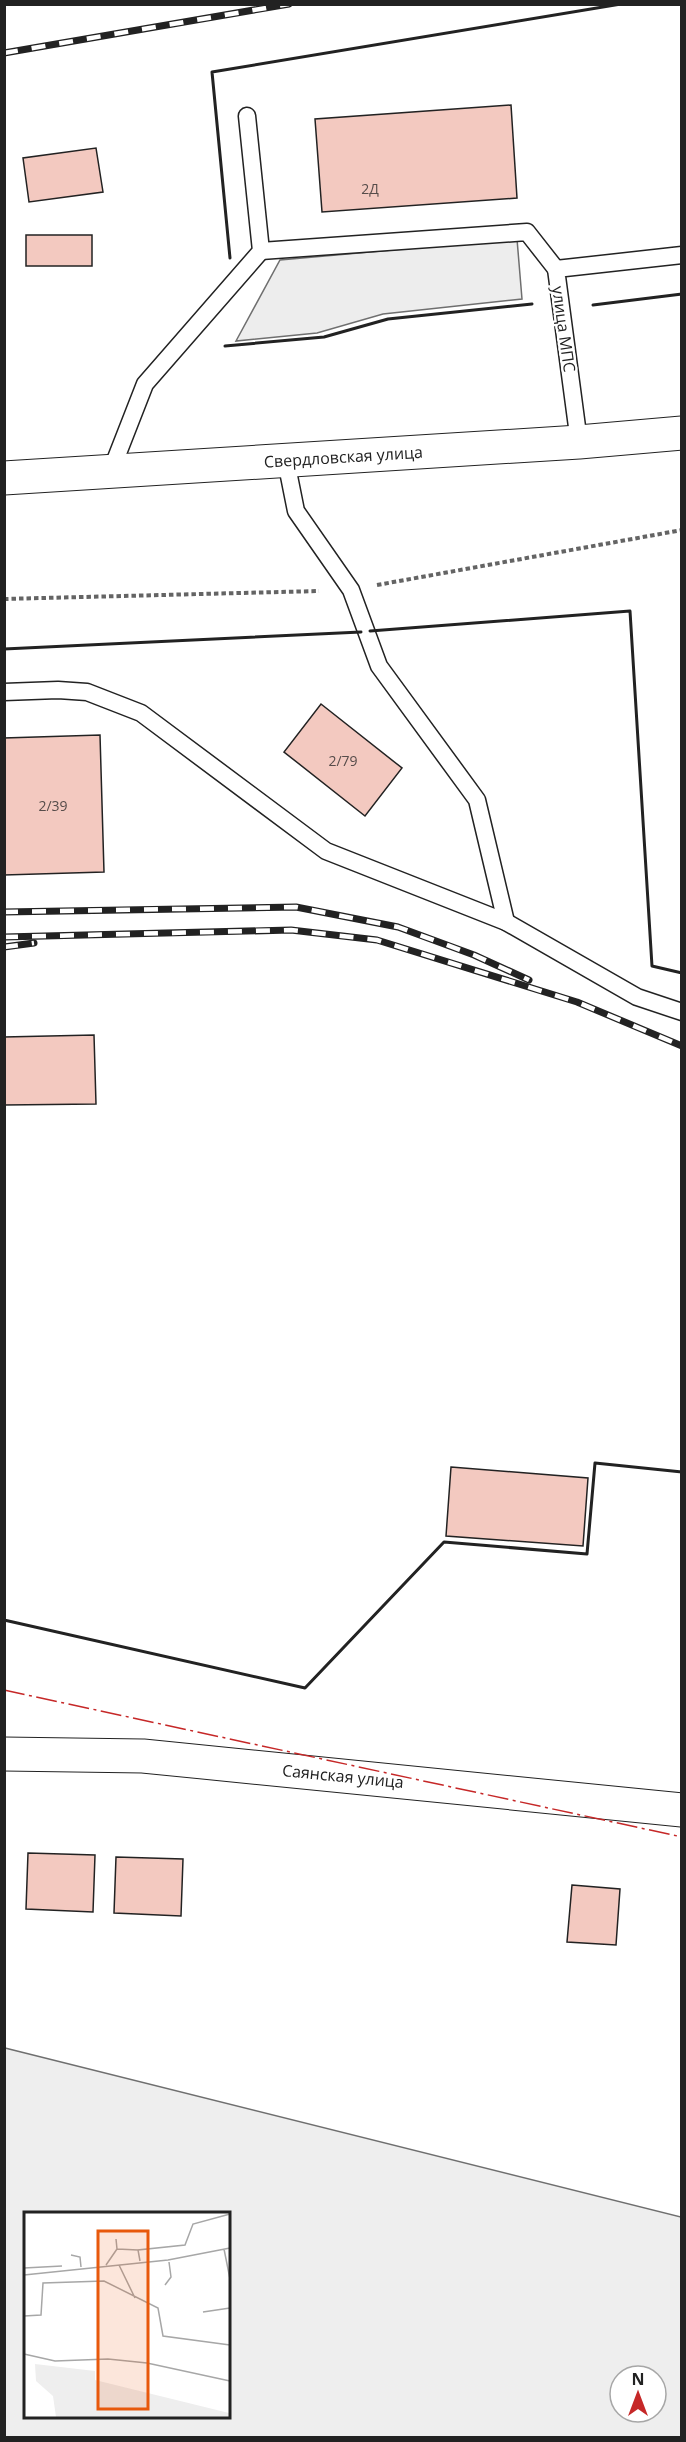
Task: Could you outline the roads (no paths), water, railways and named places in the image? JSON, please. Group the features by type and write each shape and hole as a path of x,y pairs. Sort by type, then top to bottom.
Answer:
{"main road":[{"name":"Свердловская улица","path":"4,478 579,442 681,433"},
{"name":"Саянская улица","path":"4,1754 143,1756 681,1810"}],"lane":[{"path":"247,116 261,251"},
{"path":"111,471 146,384 261,251 527,232 556,269"},
{"name":"улица МПС","path":"579,442 556,269 681,255"},
{"path":"286,461 296,511 351,590 379,666 477,800 506,922"},
{"path":"4,692 58,690 87,692 141,713 326,851 506,922 637,997 681,1012"}],"railway":[{"path":"4,53 289,4"},
{"path":"4,912 296,907 398,927 474,955 529,980"},
{"path":"4,937 291,930 377,940 577,1002 682,1046"},
{"path":"4,947 34,943"}]}
